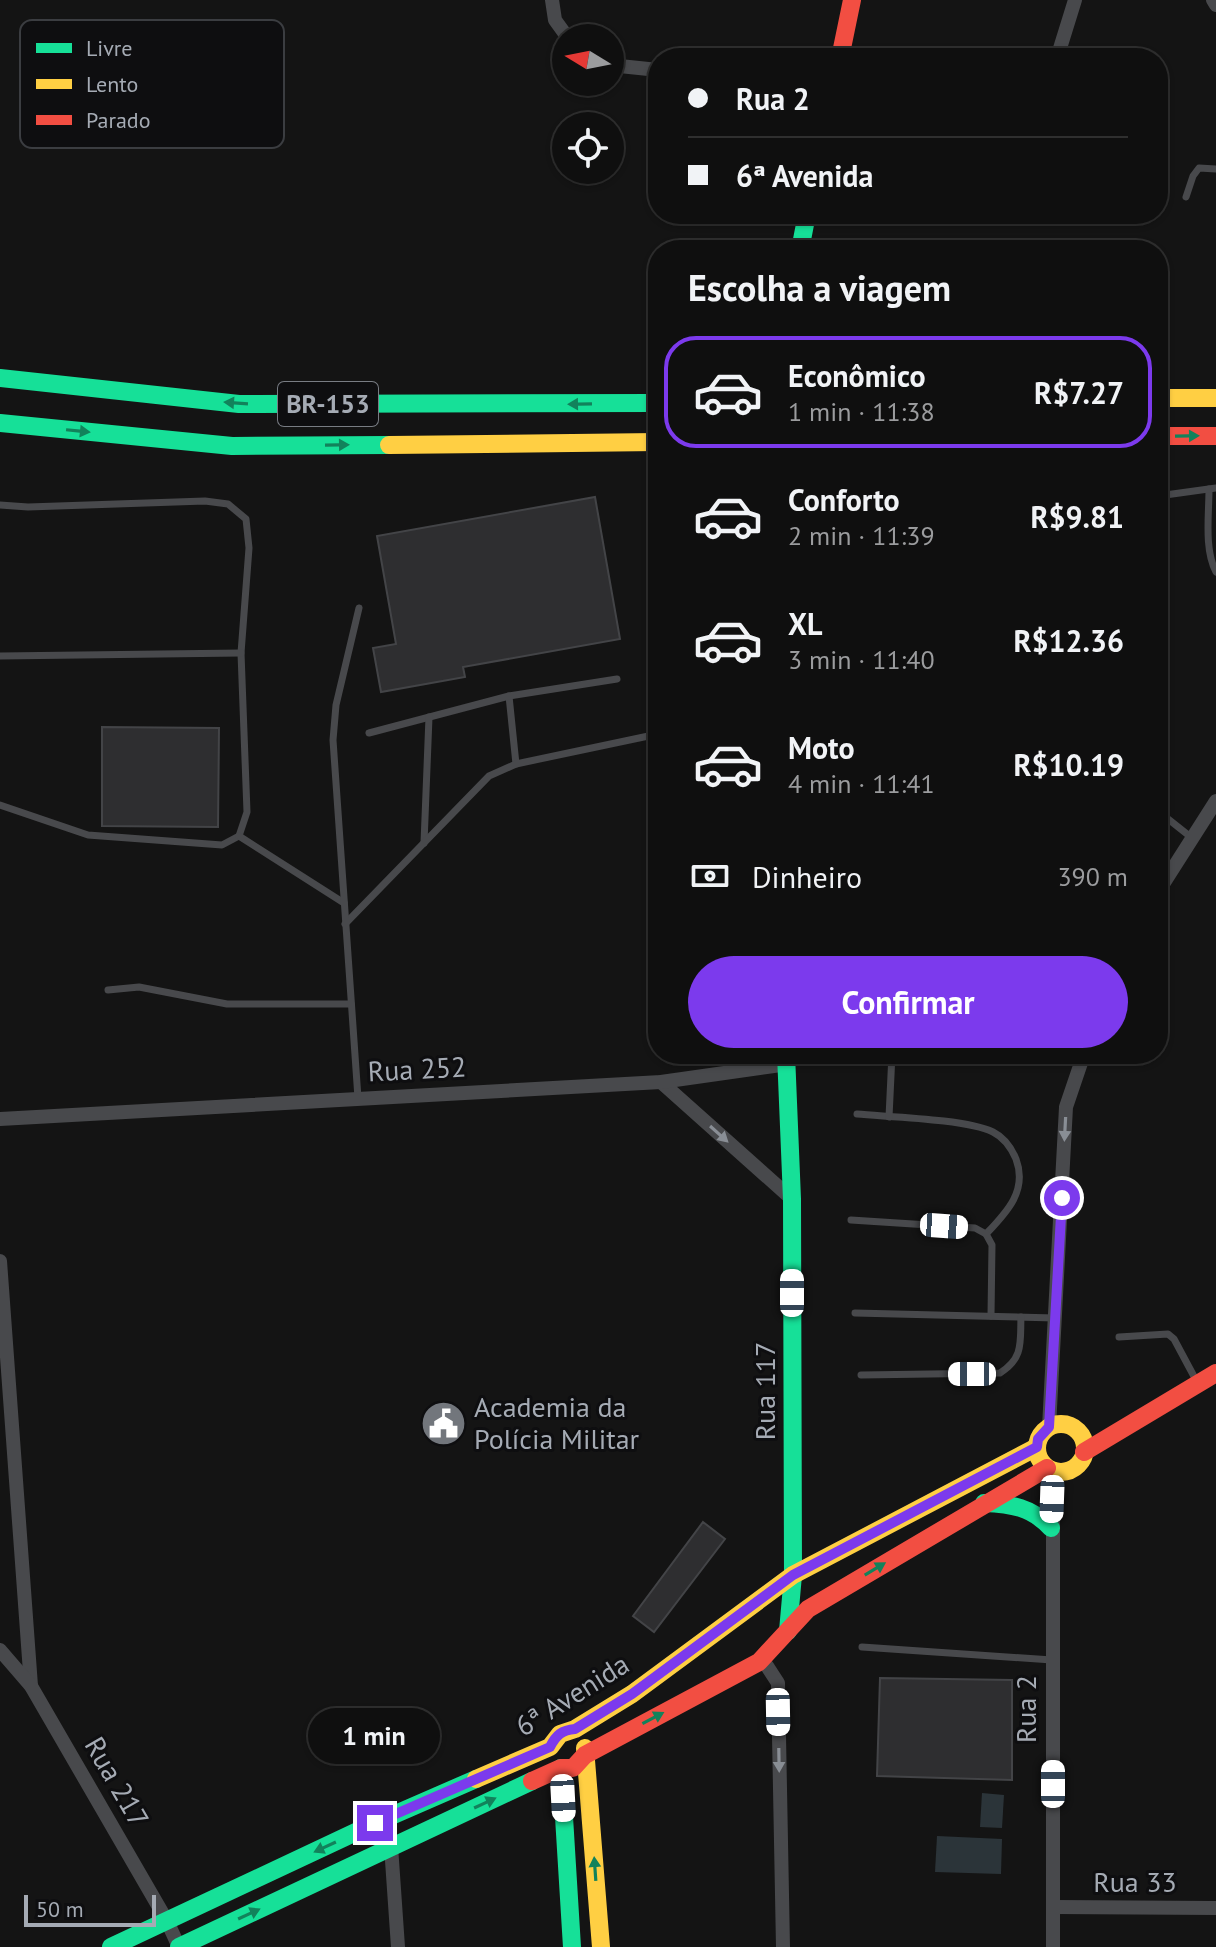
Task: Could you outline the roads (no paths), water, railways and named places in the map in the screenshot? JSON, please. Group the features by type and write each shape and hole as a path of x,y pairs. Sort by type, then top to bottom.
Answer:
{"main road":[{"path":"842,48 852,0"},
{"name":"BR-153","path":"0,378 239,404 648,403"},
{"path":"1168,398 1216,398"},
{"name":"BR-153","path":"0,423 232,446 648,442"},
{"path":"1168,436 1216,436"},
{"name":"Rua 117","path":"787,1064 792,1199 793,1575 788,1631"},
{"path":"1084,1452 1216,1373"},
{"path":"1078,1430 1084,1441 1084,1452 1077,1466 1066,1471 1050,1469 1039,1458 1037,1447 1038,1439 1049,1427 1064,1423 1078,1430 1118,1430"},
{"name":"6ª Avenida","path":"111,1947 375,1823 550,1747 559,1734 575,1729 632,1694 793,1575 1037,1447"},
{"name":"6ª Avenida","path":"179,1947 561,1768 573,1768 585,1755 759,1662 808,1609 984,1503 1050,1469"},
{"path":"984,1503 1016,1504 1041,1515 1051,1528"},
{"path":"793,1575 808,1609"},
{"path":"575,1729 585,1738 601,1947"},
{"path":"550,1747 552,1758 561,1768 572,1947"}],"street":[{"path":"552,0 558,24"},
{"path":"1060,48 1075,0"},
{"path":"1213,0 1216,5"},
{"path":"624,66 648,69"},
{"path":"1168,876 1216,801"},
{"name":"Rua 252","path":"0,1119 661,1082 760,1064"},
{"path":"1049,1427 1066,1107 1081,1064"},
{"path":"661,1082 792,1199"},
{"path":"0,1261 31,1686"},
{"name":"Rua 2","path":"1050,1469 1051,1528 1055,1546 1052,1660 1053,1947"},
{"name":"Rua 217","path":"0,1650 31,1686 179,1947"},
{"path":"759,1662 767,1666 778,1683 783,1947"},
{"path":"375,1823 391,1846 398,1947"},
{"name":"Rua 33","path":"1054,1907 1216,1908"}],"lane":[{"path":"1186,197 1199,168 1216,169"},
{"path":"1168,495 1212,489 1209,547 1216,572"},
{"path":"0,505 28,507 205,501 228,504 246,519 249,548 241,653 247,812 239,836 222,845 88,835 0,805"},
{"path":"358,1098 333,740 336,705 359,608"},
{"path":"0,656 241,653"},
{"path":"369,733 509,696 617,679"},
{"path":"509,696 516,764"},
{"path":"424,843 429,717"},
{"path":"345,924 489,776 516,764 648,736"},
{"path":"1168,819 1192,838"},
{"path":"239,836 344,903"},
{"path":"108,990 139,987 227,1004 351,1004"},
{"path":"889,1117 892,1064"},
{"path":"857,1114 974,1126 994,1132 1011,1145 1019,1168 1018,1190 1010,1209 986,1234"},
{"path":"851,1220 975,1228 986,1234 992,1245 991,1316"},
{"path":"855,1313 1055,1318"},
{"path":"861,1375 1000,1373 1013,1365 1019,1351 1021,1317"},
{"path":"1119,1337 1168,1334 1174,1339 1198,1384"},
{"path":"862,1647 1052,1660"}],"place":[{"name":"Academia da Polícia Militar","path":"443,1423"}]}
